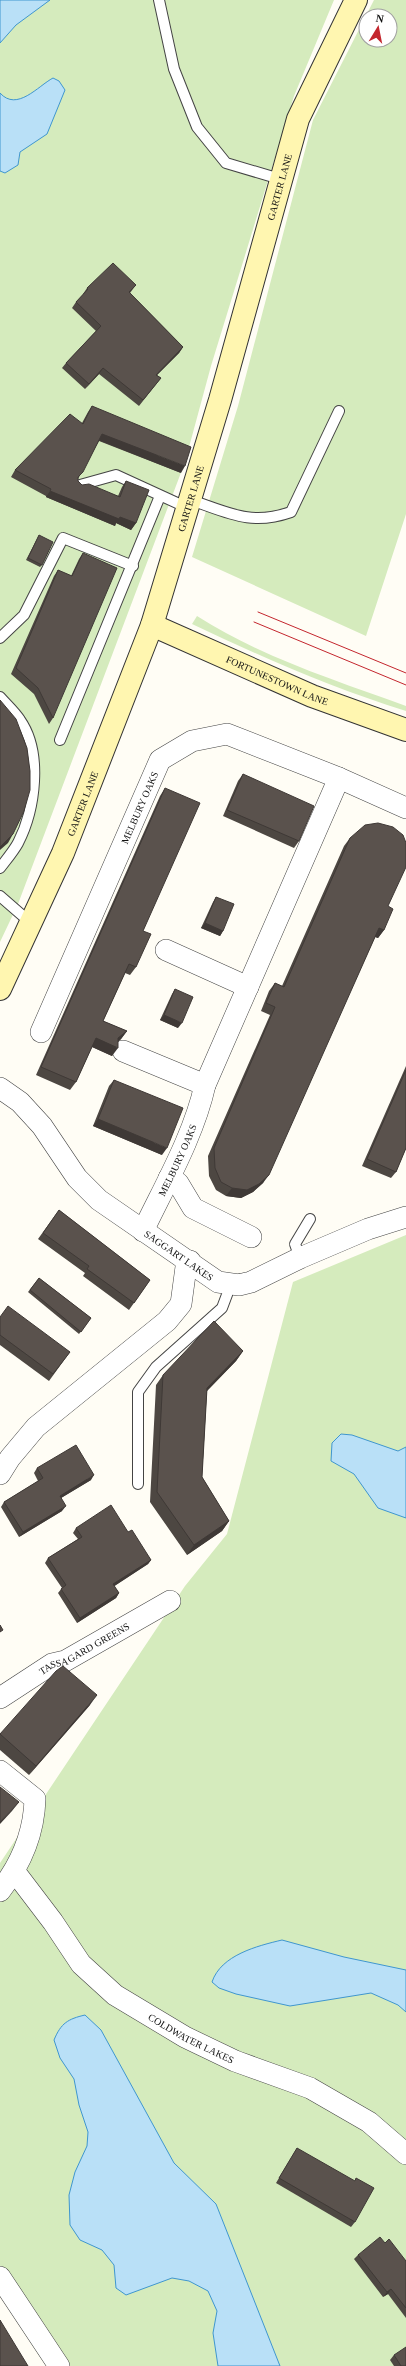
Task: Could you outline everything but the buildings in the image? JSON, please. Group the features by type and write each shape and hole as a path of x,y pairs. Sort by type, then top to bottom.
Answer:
{"street":[{"name":"GARTER LANE","path":"0,989 63,852 152,625 189,504 280,178 298,119 356,0"},
{"name":"FORTUNESTOWN LANE","path":"152,625 312,696 406,730"},
{"name":"MELBURY OAKS","path":"41,1032 160,760 192,741 227,734 339,778 406,808"},
{"name":"MELBURY OAKS","path":"143,1231 169,1178 201,1104 205,1085 339,778"},
{"path":"166,950 248,987"},
{"path":"124,1051 205,1085"},
{"name":"SAGGART LAKES","path":"0,1088 20,1102 42,1126 77,1178 99,1200 143,1231 190,1261 218,1282 231,1284 251,1282 300,1258 368,1229 406,1218"},
{"path":"169,1178 178,1183 193,1208 251,1237"},
{"path":"0,1474 10,1458 36,1427 166,1321 181,1304 186,1268 190,1261"},
{"name":"TASSAGARD GREENS","path":"0,1698 52,1664 65,1661 170,1600"},
{"path":"0,1770 35,1799 30,1835 15,1872 0,1891"},
{"name":"COLDWATER LAKES","path":"15,1872 53,1922 81,1964 115,1995 185,2037 235,2061 310,2088 369,2122 406,2154"},
{"path":"0,2277 59,2366"}],"lane":[{"path":"159,0 174,70 196,127 226,164 280,178"},
{"path":"80,485 116,475 160,496 239,517 272,519 291,512 339,411"},
{"path":"60,740 133,566 160,496"},
{"path":"0,638 24,615 64,538 133,566"},
{"path":"0,697 21,721 31,747 35,776 33,798 18,843 0,868"},
{"path":"0,896 31,923"},
{"path":"300,1258 295,1244 310,1219"},
{"path":"138,1484 138,1392 156,1367 222,1308 231,1284"}],"green space":[{"path":"0,0 334,0 294,96 211,366 185,462 18,904 0,942"},
{"path":"374,0 406,0 406,514 366,636 192,557 238,406 313,120 358,31 358,48 398,48 398,8 370,8"},
{"path":"197,616 221,631 273,656 406,706 406,711 324,682 192,624"},
{"path":"406,1235 406,2366 46,2366 0,2296 0,1863 185,1586 227,1534 293,1282"}],"water":[{"path":"0,0 50,0 16,25 0,43"},
{"path":"53,78 59,81 65,90 47,134 20,152 18,165 5,173 0,171 0,93 13,100 20,99 27,96"},
{"path":"341,1434 352,1435 398,1451 406,1447 406,1518 378,1508 354,1474 331,1461 332,1443"},
{"path":"282,1940 344,1957 406,1970 406,2012 398,2005 371,1993 290,2006 236,1994 219,1988 212,1982 223,1965 232,1958 262,1945"},
{"path":"85,2015 101,2030 174,2163 216,2204 280,2366 218,2366 213,2333 217,2311 208,2291 189,2281 172,2278 126,2295 116,2288 114,2265 102,2250 80,2240 70,2225 69,2195 75,2172 87,2146 88,2132 79,2105 74,2079 60,2058 54,2040 62,2026 74,2018"}],"tram line":[{"path":"258,612 406,673"},
{"path":"254,622 406,685"}]}
